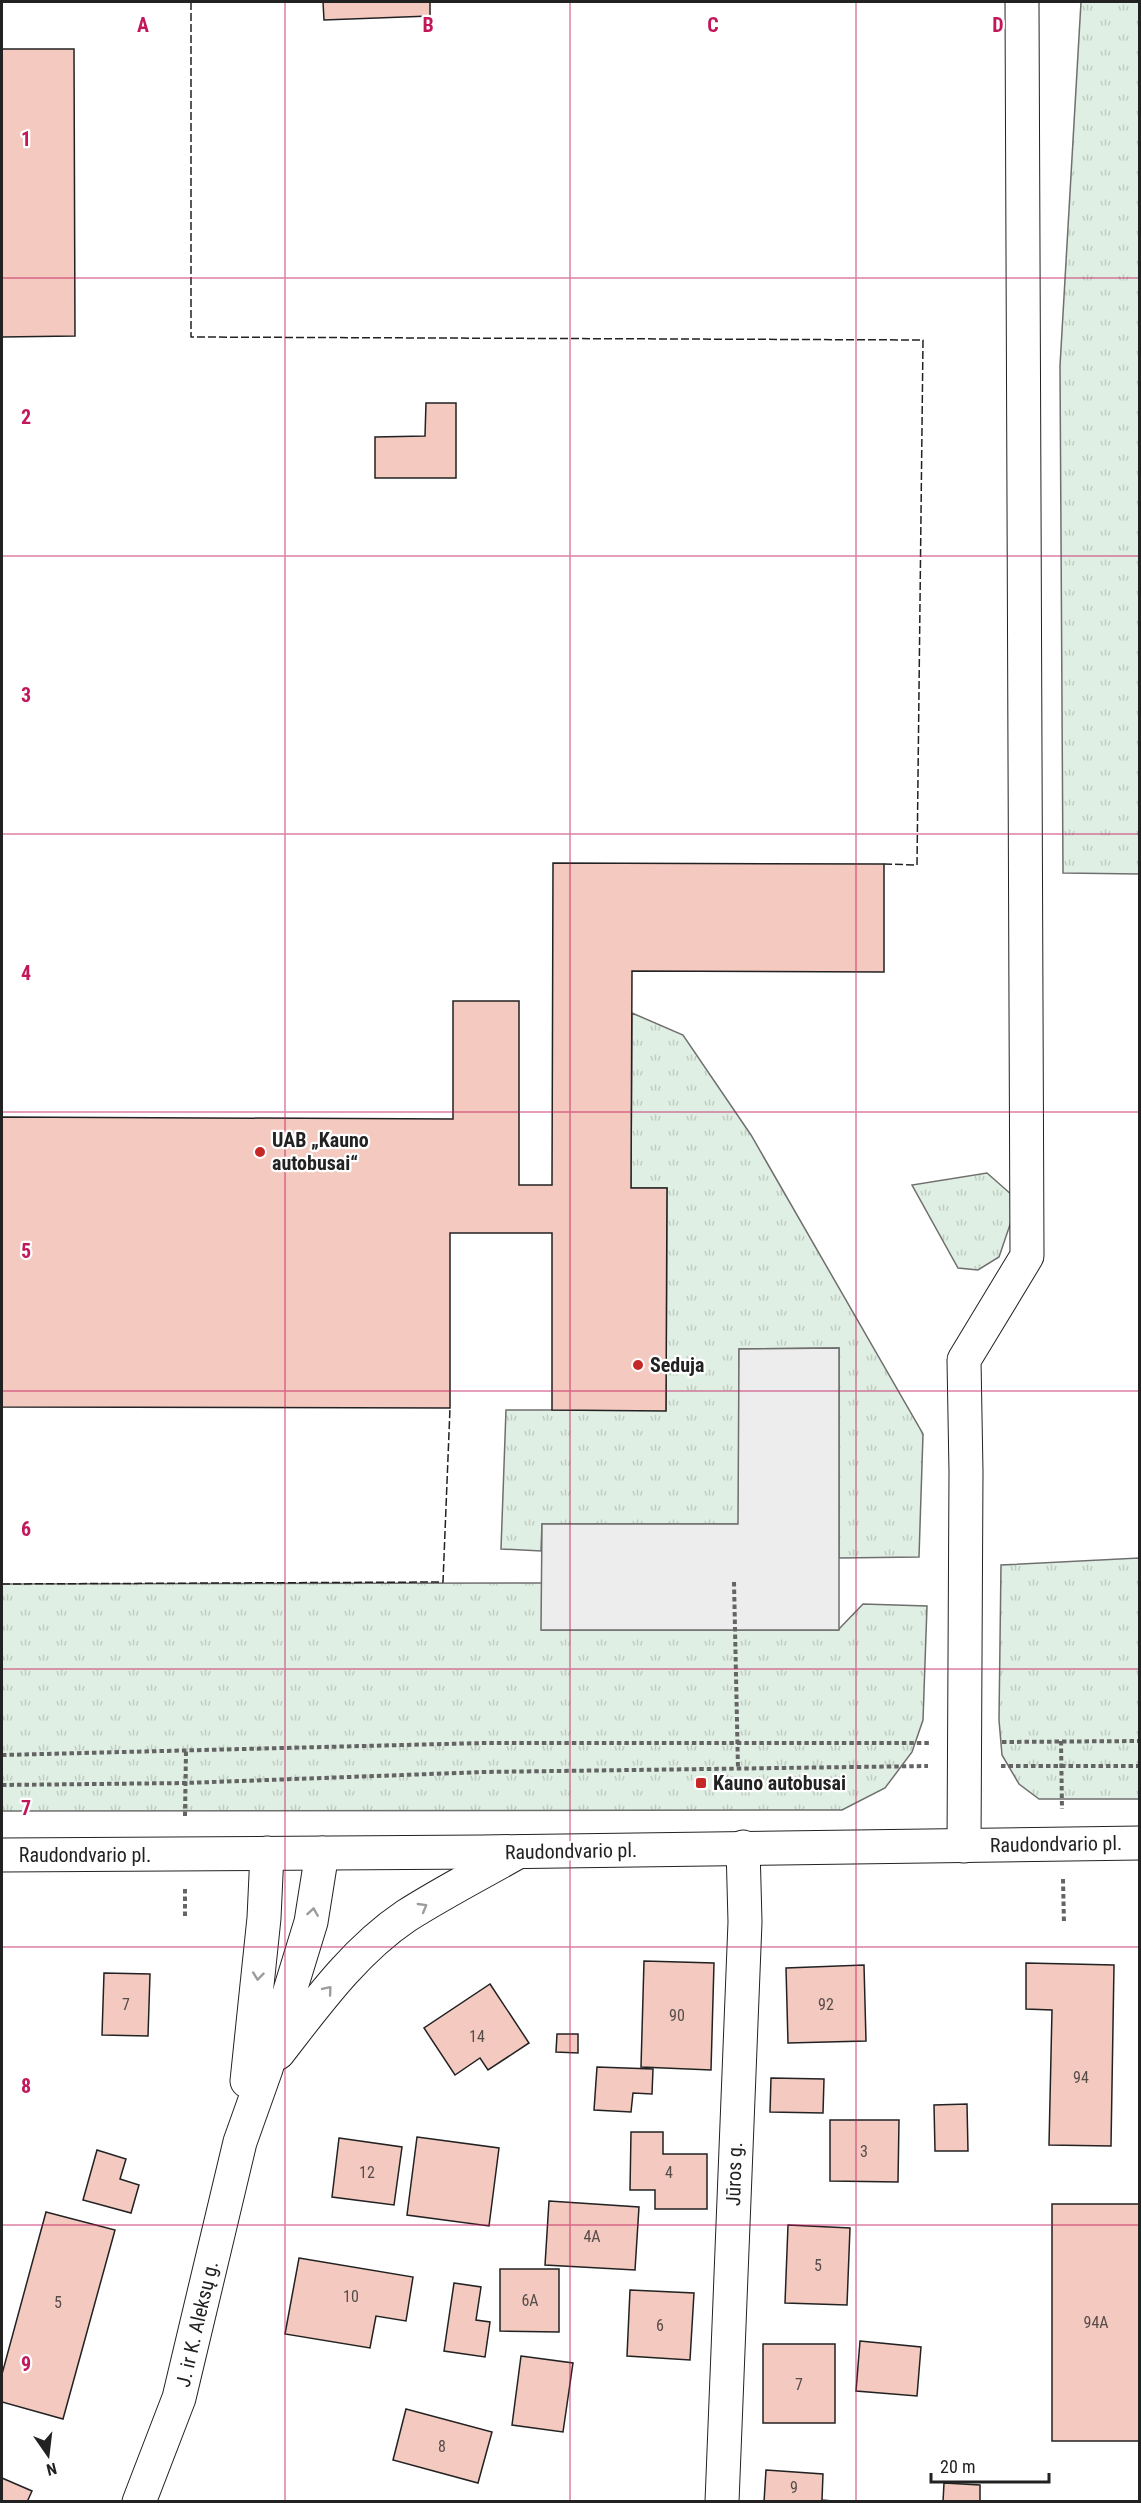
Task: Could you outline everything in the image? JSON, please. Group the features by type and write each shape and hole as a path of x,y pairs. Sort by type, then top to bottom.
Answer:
{"street":[{"path":"964,1846 966,1472 964,1359 1027,1256 1022,2"},
{"name":"Raudondvario pl.","path":"2,1855 518,1852 1140,1843"},
{"name":"Jūros g.","path":"722,2502 745,1922 743,1847"},
{"name":"J. ir K. Aleksų g.","path":"266,2069 330,1987 375,1940 406,1916 518,1852"},
{"name":"J. ir K. Aleksų g.","path":"240,2142 264,1918 267,1853"},
{"name":"J. ir K. Aleksų g.","path":"140,2502 179,2398 240,2142 266,2069 311,1922 322,1853"}],"path":[{"path":"734,1582 738,1769"},
{"path":"2,1785 186,1783 484,1772 738,1769 1140,1741"},
{"path":"2,1755 484,1743 737,1743 964,1754 1140,1766"}],"green space":[{"path":"1081,2 1139,2 1139,874 1063,873 1060,366"},
{"path":"632,1013 683,1035 751,1135 923,1434 919,1557 839,1558 839,1348 739,1349 739,1524 542,1524 541,1551 501,1549 506,1410 666,1410 667,1188 631,1188"},
{"path":"987,1173 1012,1195 1014,1213 999,1257 978,1270 958,1268 912,1185"},
{"path":"1139,1558 1139,1799 1039,1799 1019,1784 1002,1755 999,1720 1001,1565"},
{"path":"542,1583 542,1630 838,1630 863,1604 927,1606 923,1720 912,1752 885,1788 842,1810 2,1811 2,1584"}],"shaded area":[{"path":"839,1348 839,1630 541,1630 542,1524 738,1524 739,1349"}],"building":[{"path":"323,2 430,2 430,16 324,20"},
{"path":"2,49 74,49 75,336 2,337"},
{"path":"426,403 456,403 456,478 375,478 375,437 425,436"},
{"name":"UAB „Kauno autobusai“","path":"553,863 884,864 884,972 632,971 631,1188 667,1188 666,1411 552,1410 552,1233 450,1233 450,1408 2,1407 2,1117 453,1119 453,1001 519,1001 519,1185 552,1185"},
{"path":"644,1961 714,1963 711,2070 641,2067"},
{"path":"1026,1963 1114,1965 1111,2146 1049,2145 1052,2010 1026,2009"},
{"path":"864,1965 866,2041 788,2043 786,1968"},
{"path":"104,1973 150,1974 148,2036 102,2035"},
{"path":"490,1984 529,2043 488,2070 480,2058 455,2075 424,2028"},
{"path":"557,2034 578,2034 578,2053 556,2052"},
{"path":"597,2067 653,2069 652,2094 633,2093 631,2112 594,2110"},
{"path":"771,2078 824,2079 823,2113 770,2112"},
{"path":"967,2104 968,2151 935,2151 934,2105"},
{"path":"830,2120 899,2120 898,2182 830,2181"},
{"path":"631,2132 663,2132 663,2154 707,2154 707,2209 655,2209 655,2190 630,2190"},
{"path":"417,2137 499,2148 489,2226 407,2215"},
{"path":"339,2138 402,2147 394,2205 332,2197"},
{"path":"97,2150 126,2159 120,2179 139,2185 131,2213 83,2200"},
{"path":"549,2201 639,2207 635,2270 545,2265"},
{"path":"1052,2204 1140,2204 1140,2441 1052,2441"},
{"path":"46,2212 115,2230 63,2419 2,2402 2,2374"},
{"path":"788,2225 850,2228 847,2305 785,2303"},
{"path":"299,2258 413,2277 406,2321 376,2316 370,2348 285,2334"},
{"path":"500,2269 559,2269 559,2332 500,2331"},
{"path":"454,2283 481,2287 476,2320 490,2322 485,2357 444,2351"},
{"path":"630,2290 694,2293 690,2360 627,2356"},
{"path":"860,2341 921,2347 917,2396 856,2391"},
{"path":"763,2344 835,2344 835,2423 763,2423"},
{"path":"521,2356 573,2363 563,2432 512,2425"},
{"path":"406,2409 492,2432 478,2483 393,2460"},
{"path":"766,2470 823,2474 822,2500 843,2502 764,2502"},
{"path":"2,2478 32,2491 27,2502 2,2502"},
{"path":"944,2483 980,2485 980,2502 943,2502"}],"fence":[{"path":"191,2 191,337 923,340 917,865 884,864"},
{"path":"2,1584 443,1582 450,1408"}],"place":[{"name":"UAB „Kauno autobusai“","path":"260,1152"},
{"name":"Seduja","path":"638,1365"},
{"name":"Kauno autobusai","path":"701,1783"}]}
